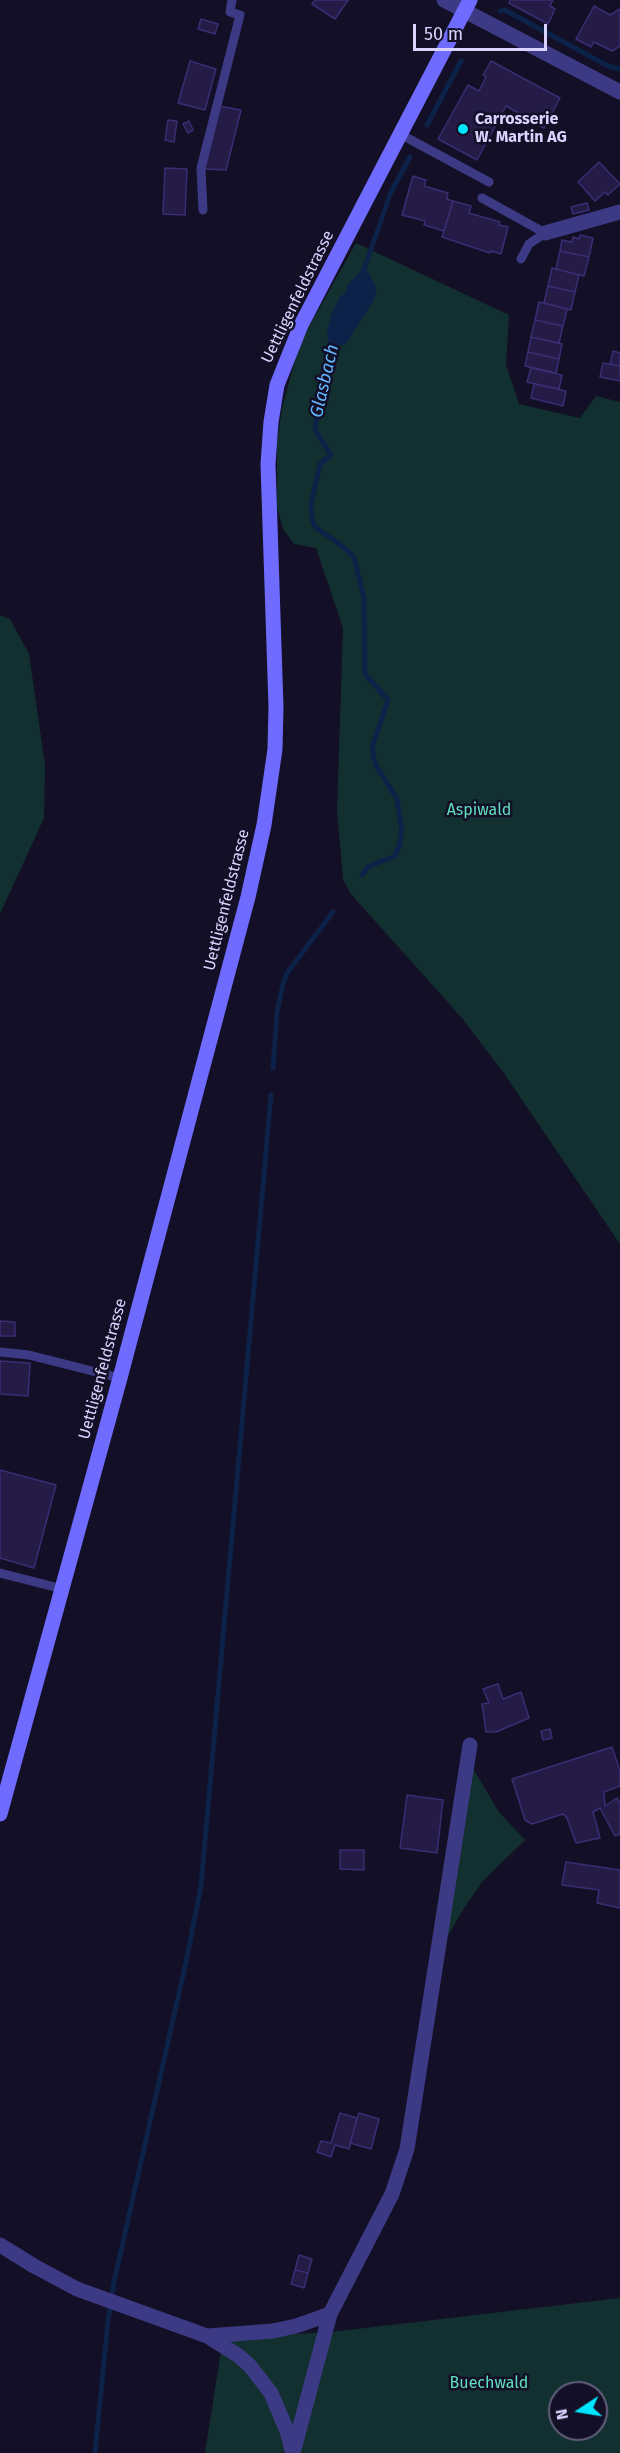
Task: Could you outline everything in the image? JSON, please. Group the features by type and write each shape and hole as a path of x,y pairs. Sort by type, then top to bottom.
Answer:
{"main road":[{"name":"Uettligenfeldstrasse","path":"0,1814 63,1589 248,897 270,788 276,707 268,464 277,385 301,325 467,5"}],"street":[{"path":"444,0 467,5 620,93"},
{"path":"545,233 620,212"},
{"path":"293,2453 330,2314 392,2194 407,2149 470,1745"},
{"path":"0,2245 58,2280 100,2298 207,2336 239,2356 261,2378 279,2409 293,2453"},
{"path":"207,2336 273,2331 330,2314"}],"lane":[{"path":"204,210 201,168 240,15 230,12 232,0"},
{"path":"400,134 489,182"},
{"path":"482,198 545,233 529,244 521,259"},
{"path":"0,1352 29,1355 120,1378"},
{"path":"0,1573 63,1589"}],"green space":[{"name":"Aspiwald","path":"356,243 509,315 506,365 519,404 580,418 596,396 620,402 620,1244 503,1072 461,1017 350,893 343,879 337,811 343,628 316,548 294,544 283,529 277,507 277,443 282,408 296,356 307,330"},
{"path":"0,615 10,619 29,654 45,765 44,818 0,914"},
{"path":"471,1765 499,1812 525,1840 483,1881 445,1941"},
{"name":"Buechwald","path":"620,2298 620,2453 205,2453 223,2338 331,2332"}],"water":[{"path":"367,270 377,289 374,300 346,344 329,349 327,332 332,312 340,297 346,292 348,284 360,272"}],"building":[{"path":"315,0 348,0 335,19 312,4"},
{"path":"510,0 553,0 550,6 555,9 548,24 509,3"},
{"path":"594,6 610,15 620,9 620,46 612,51 594,42 591,47 576,39"},
{"path":"201,19 218,24 215,34 198,29"},
{"path":"190,61 216,69 205,110 178,103"},
{"path":"491,61 560,98 544,128 506,106 477,160 438,139 468,85 479,91 486,77 483,75"},
{"path":"219,106 241,110 226,170 205,169"},
{"path":"168,120 177,121 174,142 165,140"},
{"path":"189,121 193,130 188,133 183,124"},
{"path":"599,162 620,184 608,195 605,192 595,201 578,182"},
{"path":"165,168 187,169 185,215 163,214"},
{"path":"413,176 426,180 424,186 448,193 447,199 453,201 444,231 424,225 425,221 402,215"},
{"path":"453,201 471,206 469,213 500,222 499,225 508,227 501,254 491,251 490,253 442,237"},
{"path":"587,203 589,210 573,214 571,207"},
{"path":"580,235 593,238 589,257 560,251 562,240 572,242 573,237 579,239"},
{"path":"560,251 589,257 584,276 556,269"},
{"path":"552,268 579,275 575,292 548,286"},
{"path":"548,286 575,292 571,310 544,303"},
{"path":"539,302 567,309 563,326 535,320"},
{"path":"535,320 563,326 559,343 531,337"},
{"path":"531,337 562,344 559,359 528,352"},
{"path":"613,351 620,353 620,366 610,364"},
{"path":"528,352 559,359 556,373 525,366"},
{"path":"603,363 620,366 620,381 600,377"},
{"path":"531,368 562,375 559,389 527,382"},
{"path":"534,384 566,391 563,406 531,398"},
{"path":"0,1321 15,1322 15,1336 0,1336"},
{"path":"0,1361 30,1363 28,1396 0,1394"},
{"path":"0,1470 56,1485 34,1568 0,1558"},
{"path":"498,1684 503,1699 521,1692 529,1718 496,1732 486,1732 482,1704 489,1703 483,1689"},
{"path":"550,1729 552,1738 543,1740 541,1731"},
{"path":"612,1747 620,1771 620,1786 604,1792 605,1806 617,1798 620,1803 620,1834 615,1836 600,1808 593,1812 600,1838 576,1843 567,1818 563,1814 532,1824 525,1820 512,1779"},
{"path":"407,1795 443,1800 437,1853 400,1848"},
{"path":"340,1850 364,1850 364,1870 340,1869"},
{"path":"566,1862 620,1870 620,1908 597,1903 599,1890 562,1885"},
{"path":"340,2113 357,2118 349,2149 335,2145 331,2157 317,2152 321,2141 331,2143"},
{"path":"359,2113 379,2119 371,2149 350,2143"},
{"path":"299,2255 312,2259 308,2273 295,2270"},
{"path":"295,2270 308,2273 304,2288 291,2284"}],"waterway":[{"name":"Glasbach","path":"500,11 505,10 608,66 620,69"},
{"name":"Glasbach","path":"427,125 461,61"},
{"name":"Glasbach","path":"362,275 391,192 410,157"},
{"name":"Glasbach","path":"332,344 321,378 315,430 331,455 320,464 311,505 312,518 315,527 354,557 364,598 365,674 388,700 373,744 373,756 397,799 402,830 395,856 369,866 362,875"},
{"path":"273,1068 277,1012 287,973 333,912"},
{"path":"95,2453 114,2282 201,1886 271,1095"}],"place":[{"name":"Carrosserie W. Martin AG","path":"463,129"}]}
